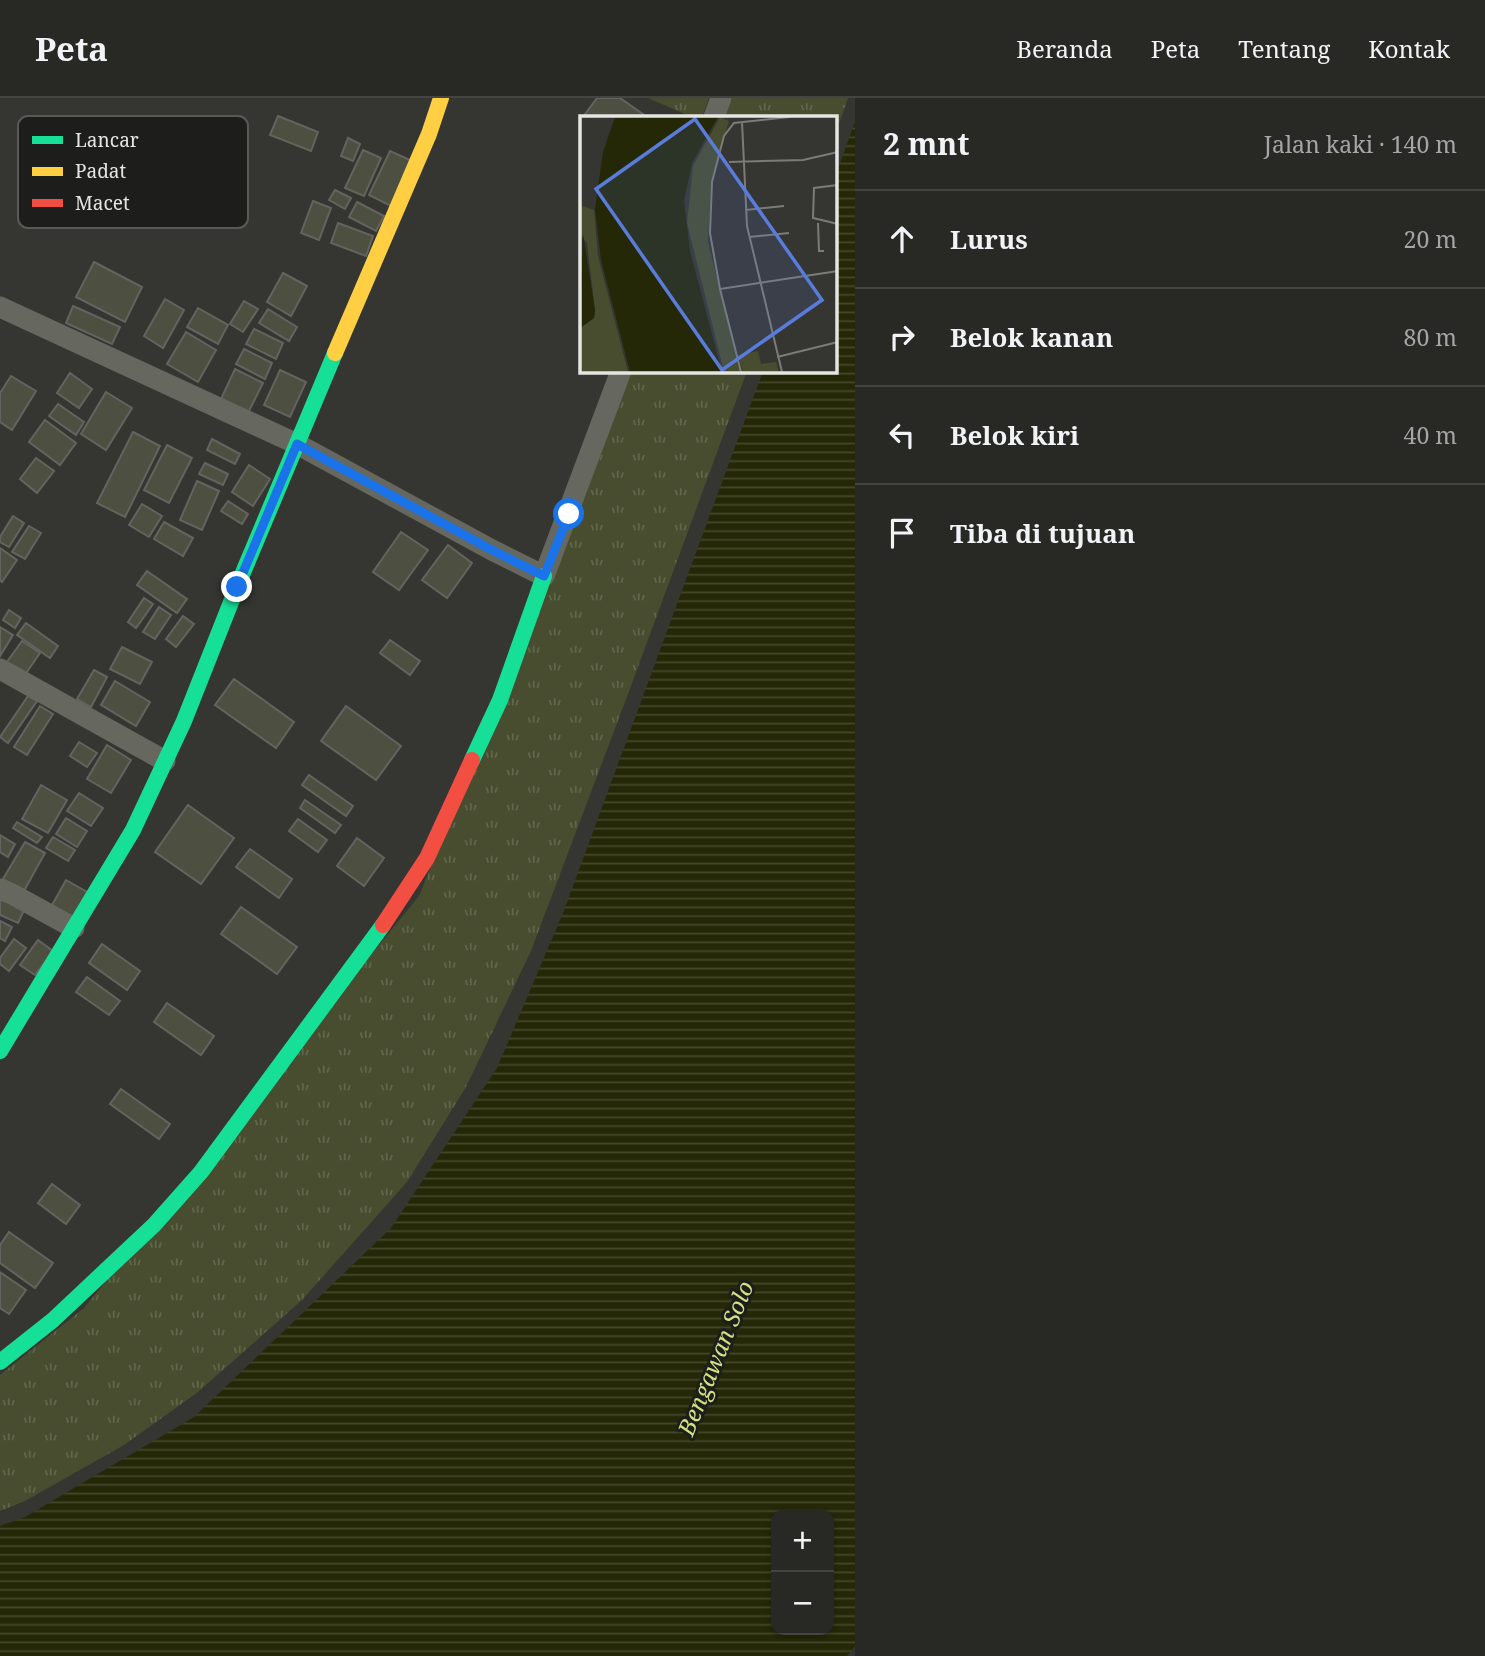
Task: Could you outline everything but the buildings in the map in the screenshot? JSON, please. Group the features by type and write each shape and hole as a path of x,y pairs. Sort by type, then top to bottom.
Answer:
{"street":[{"path":"0,1051 133,830 166,761 370,269 429,134 441,98"},
{"path":"714,116 721,98"},
{"path":"0,307 297,444 544,576"},
{"path":"0,1362 53,1320 154,1225 201,1172 373,941 427,858 500,701 620,373"},
{"path":"0,669 166,761"},
{"path":"0,889 74,928"}],"green space":[{"path":"648,98 709,98 702,116 690,116"},
{"path":"732,98 848,98 838,126 838,116 725,116"},
{"path":"630,373 746,373 531,951 466,1087 407,1182 302,1300 198,1392 124,1445 25,1501 0,1511 0,1375 84,1308 419,896"}],"water":[{"name":"Bengawan Solo","path":"855,122 855,1646 847,1656 0,1656 0,1526 25,1517 194,1417 391,1228 497,1068 563,913 762,373 838,373 838,169"}],"traffic: fast":[{"path":"0,1051 133,830 184,721 335,353"},
{"path":"472,760 500,700 544,576"},
{"path":"0,1362 53,1320 154,1225 201,1172 383,925"}],"traffic: slow":[{"path":"335,353 429,134 441,98"}],"traffic: jam":[{"path":"383,925 427,858 472,760"}],"route":[{"path":"237,587 297,444 544,576 569,514"}]}
